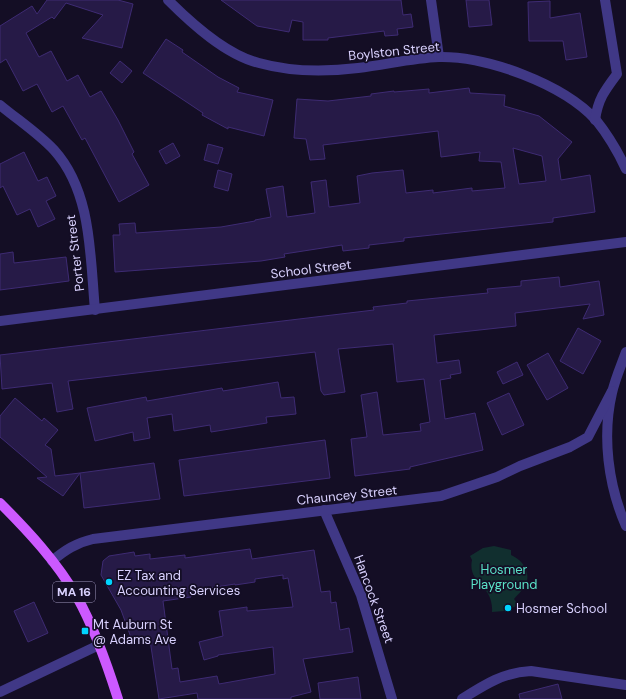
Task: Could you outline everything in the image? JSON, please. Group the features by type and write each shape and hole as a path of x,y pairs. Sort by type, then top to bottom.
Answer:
{"main road":[{"name":"MA 16","path":"0,503 52,561 77,597 99,645 118,699"}],"street":[{"path":"431,0 439,57"},
{"path":"595,120 597,104 604,91 621,73 605,0"},
{"name":"Boylston Street","path":"171,1 213,39 236,53 257,63 283,68 332,71 439,57 487,63 510,70 555,90 576,103 595,120 609,138 626,169"},
{"name":"Porter Street","path":"0,105 54,151 67,167 76,186 87,225 95,310"},
{"name":"School Street","path":"0,321 626,242"},
{"path":"626,352 612,392 607,428 610,470 615,493 626,526"},
{"name":"Chauncey Street","path":"52,561 79,542 93,539 441,496 477,485 548,456 588,437 612,392"},
{"name":"Hancock Street","path":"324,510 361,595 392,699"},
{"path":"0,692 99,645"},
{"path":"462,699 490,682 520,671 531,671 626,684"}],"green space":[{"name":"Hosmer Playground","path":"494,546 511,550 511,555 523,564 527,572 527,581 525,586 514,599 519,605 504,611 492,612 492,603 489,595 473,574 472,560 470,556 483,548"}],"building":[{"path":"47,0 118,0 133,4 122,48 82,38 103,15 66,3 54,19 52,17 26,33 39,57 51,51 67,81 78,75 90,97 101,91 118,120 134,152 132,154 149,185 119,202 85,138 82,140 63,106 52,112 37,84 23,91 6,59 0,63 0,26 32,6 37,14"},
{"path":"221,0 401,0 403,15 411,14 413,27 397,29 398,35 385,36 384,31 328,38 328,40 303,40 303,22 292,20 289,32 257,26"},
{"path":"466,0 489,0 492,25 469,27"},
{"path":"550,1 550,18 580,13 587,57 566,60 563,41 529,41 528,2"},
{"path":"166,39 218,77 239,88 237,92 273,100 264,136 228,127 228,129 202,115 203,113 143,73"},
{"path":"120,61 132,71 122,83 110,73"},
{"path":"469,88 470,93 505,95 504,106 539,116 572,142 558,159 561,180 590,175 595,212 553,218 553,222 404,238 404,241 369,245 369,248 343,251 342,245 284,254 285,257 261,261 115,272 113,235 120,235 119,224 135,223 136,233 221,227 255,221 271,217 266,189 283,186 287,217 315,213 311,182 326,180 329,207 360,203 357,176 372,173 403,170 406,193 433,190 433,193 472,188 472,191 505,188 501,162 479,161 480,152 441,157 438,131 323,145 325,159 310,160 306,139 294,138 297,99 328,101 371,96 371,94 394,91 429,89 429,93","holes":["513,148 542,156 546,181 519,184"]},
{"path":"173,143 180,156 166,164 159,151"},
{"path":"208,144 223,148 218,164 204,160"},
{"path":"24,152 38,181 47,177 56,196 46,201 55,219 38,227 30,209 17,215 3,186 0,188 0,164"},
{"path":"218,170 232,174 228,191 214,187"},
{"path":"13,252 14,263 66,257 69,281 0,290 0,254"},
{"path":"559,277 560,287 599,281 604,315 583,319 590,304 515,313 516,326 434,335 437,363 459,360 461,373 450,375 451,378 440,380 445,419 475,413 483,450 410,467 410,469 355,476 351,439 367,437 361,395 377,392 383,435 421,431 420,424 430,422 424,379 397,382 393,344 338,349 345,392 324,395 321,391 315,352 68,381 73,409 57,412 52,383 2,389 0,355 374,310 373,307 407,303 407,301 488,293 487,289 521,286 521,281"},
{"path":"578,328 601,341 583,374 560,361"},
{"path":"548,353 568,388 547,400 527,365"},
{"path":"517,362 523,375 503,384 497,372"},
{"path":"278,382 281,398 294,397 296,414 266,417 267,423 211,432 210,425 174,431 172,414 147,418 150,438 134,441 133,432 95,441 87,408 146,397 147,401 222,388 223,391"},
{"path":"509,393 524,425 502,435 487,403"},
{"path":"15,398 42,421 44,418 58,430 45,445 51,449 55,476 80,473 63,496 37,478 47,477 0,437 0,416"},
{"path":"325,440 330,478 184,496 179,460"},
{"path":"154,463 160,499 84,508 80,473"},
{"path":"250,549 252,559 314,550 321,592 330,591 331,603 336,602 340,630 349,628 353,652 303,659 311,692 291,697 291,699 198,699 197,693 159,699 150,640 133,643 121,610 101,575 103,561 109,556 134,552 135,556 150,554 150,559 185,555 185,558","holes":["283,575 283,579 288,578 293,607 247,611 247,607 219,611 223,636 199,642 204,660 218,655 273,647 275,674 219,684 217,676 180,682 178,668 172,669 163,601 191,597 190,591 255,582 255,579"]},
{"path":"34,602 48,633 28,642 14,611"},
{"path":"358,677 361,699 320,699 318,683"},
{"path":"558,684 562,699 520,699 519,694"}],"place":[{"name":"EZ Tax and Accounting Services","path":"109,582"},
{"name":"Hosmer School","path":"508,608"},
{"name":"Mt Auburn St @ Adams Ave","path":"85,631"}]}
